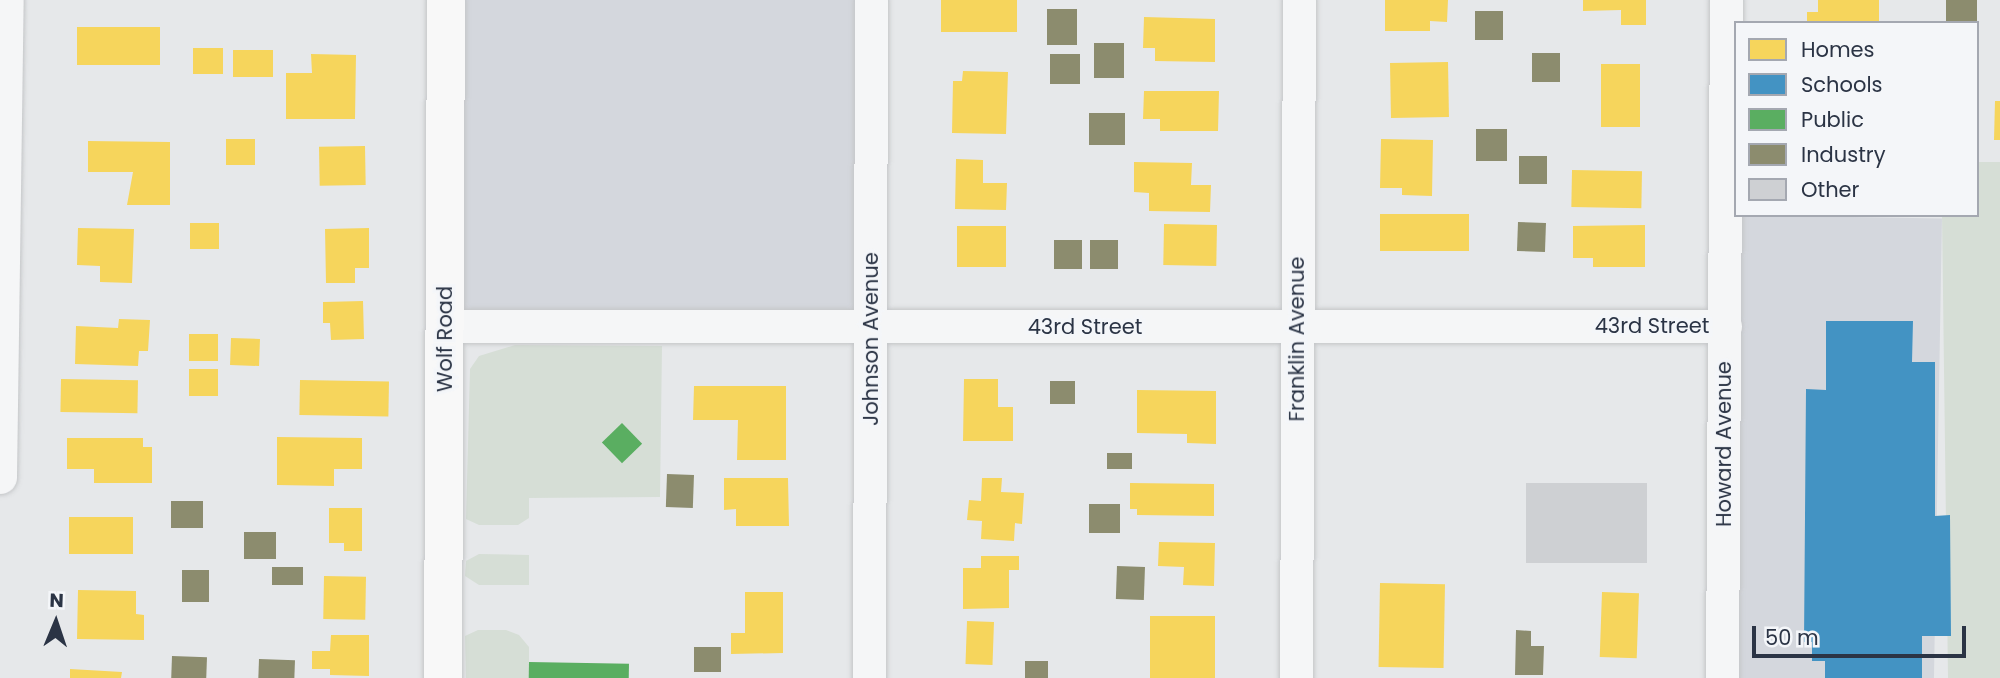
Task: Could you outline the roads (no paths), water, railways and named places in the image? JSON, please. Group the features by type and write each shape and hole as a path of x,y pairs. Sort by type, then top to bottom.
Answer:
{"main road":[{"name":"Wolf Road","path":"443,678 446,0"}],"street":[{"path":"0,477 7,0"},
{"name":"Johnson Avenue","path":"869,678 871,0"},
{"name":"Franklin Avenue","path":"1296,678 1299,0"},
{"name":"Howard Avenue","path":"1722,678 1726,0"},
{"name":"43rd Street","path":"445,326 1725,326"}]}
